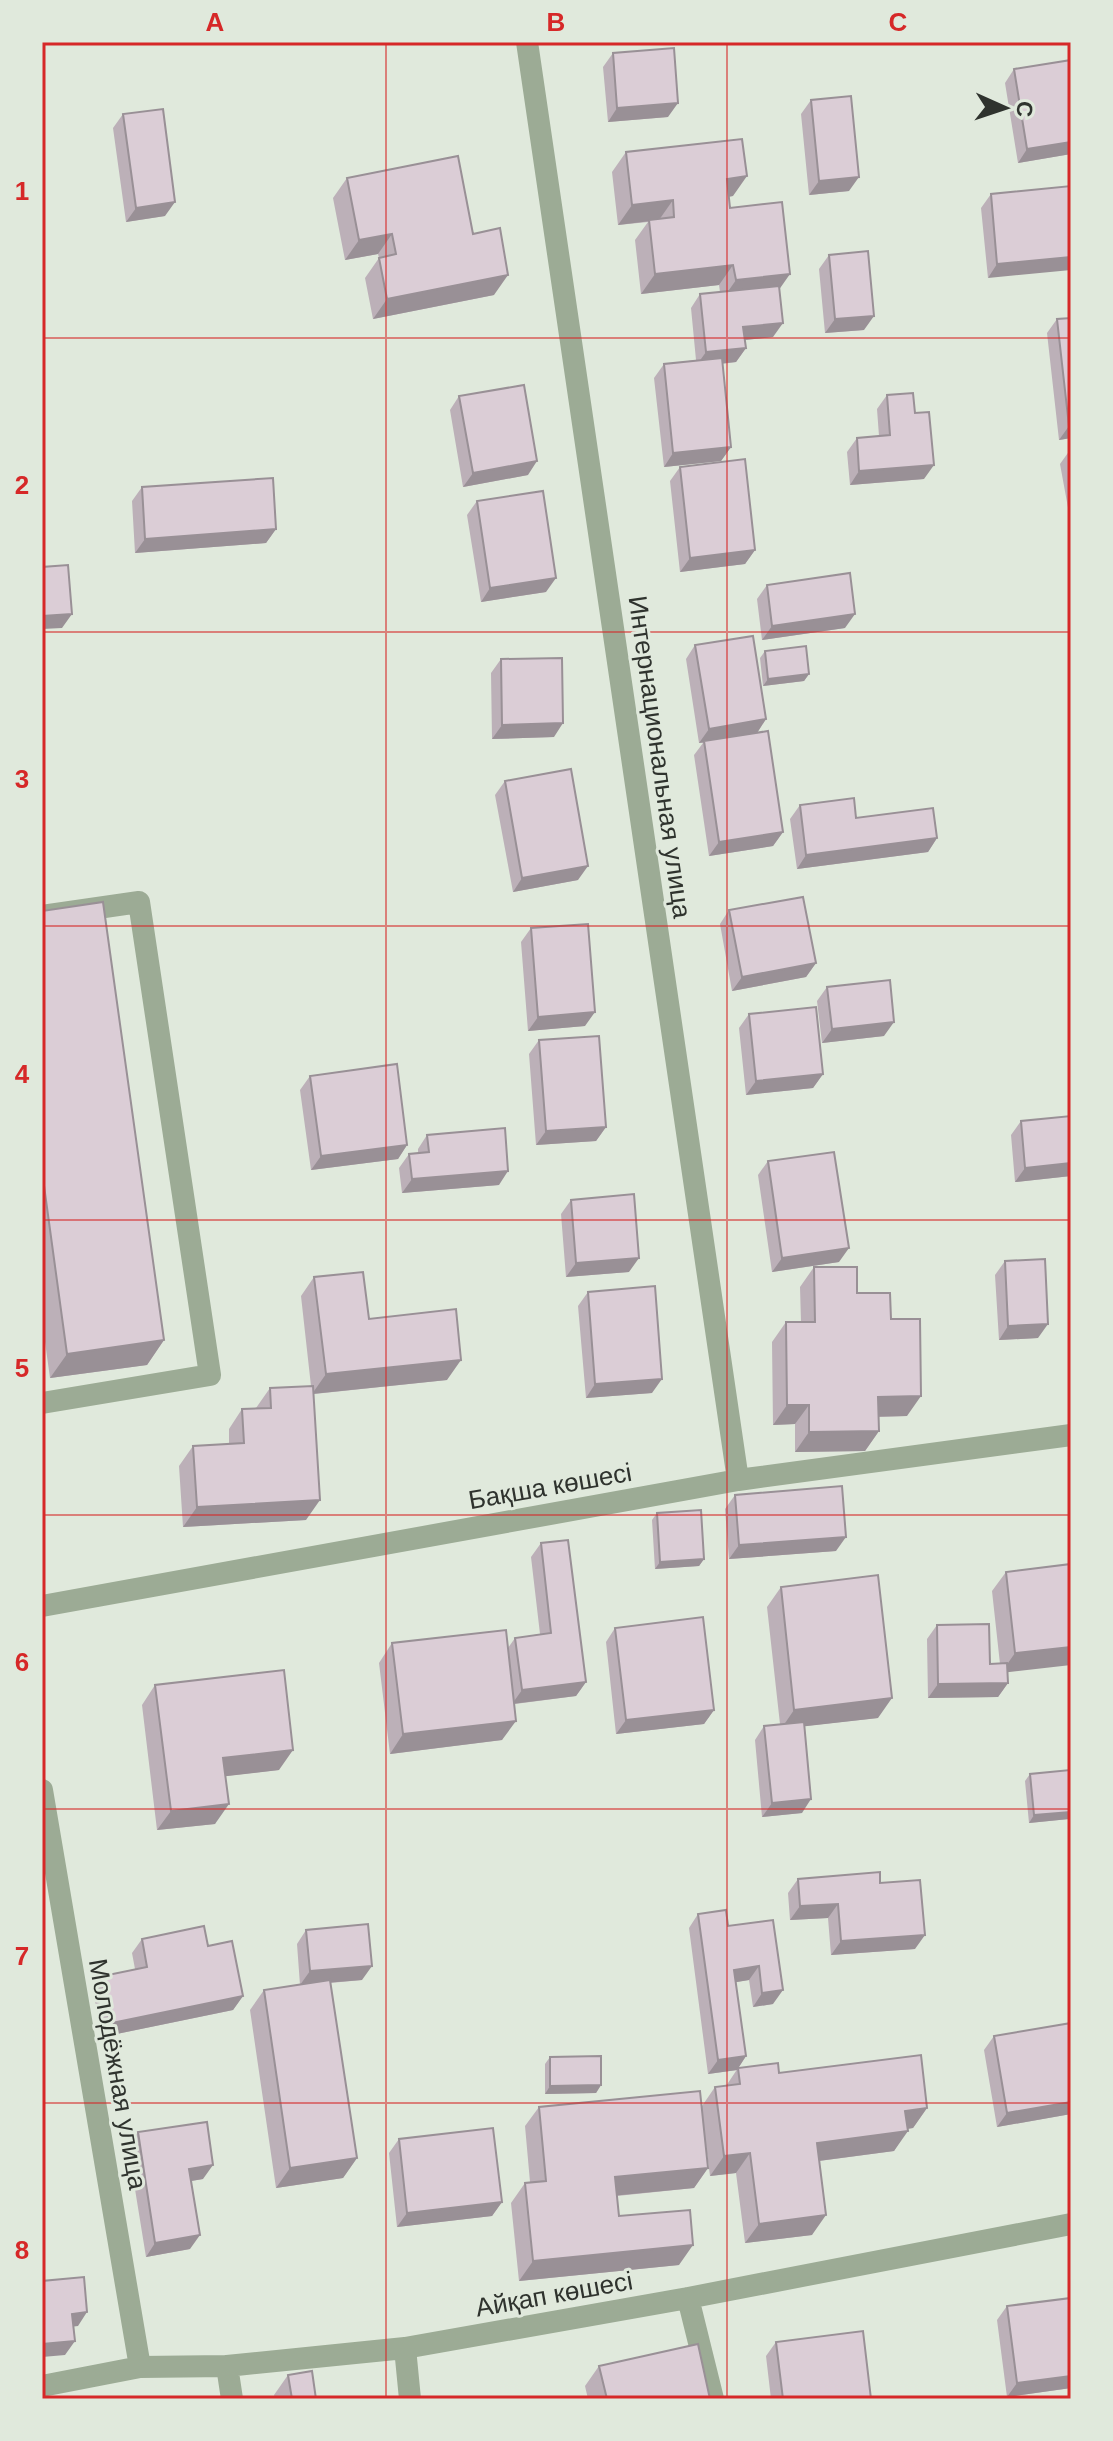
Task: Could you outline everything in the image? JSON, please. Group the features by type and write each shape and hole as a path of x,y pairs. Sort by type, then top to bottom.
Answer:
{"street":[{"name":"Интернациональная улица","path":"527,42 738,1480"},
{"path":"42,916 139,902 210,1375 42,1403"},
{"name":"Бақша көшесі","path":"42,1606 738,1480 1071,1435"},
{"name":"Молодёжная улица","path":"42,1790 140,2367"},
{"name":"Айқап көшесі","path":"42,2386 140,2367 227,2366 405,2348 688,2298 1071,2224"},
{"path":"688,2298 713,2399"},
{"path":"405,2348 410,2399"},
{"path":"227,2366 232,2399"}],"building":[{"path":"674,48 678,103 617,108 613,53"},
{"path":"1071,60 1071,142 1027,149 1014,69"},
{"path":"851,96 859,177 819,181 811,100"},
{"path":"163,109 175,202 136,208 123,114"},
{"path":"742,139 747,176 727,179 730,208 782,202 790,274 736,280 733,265 655,274 649,220 674,217 673,200 632,205 626,152"},
{"path":"458,156 473,234 500,228 508,275 387,299 379,258 396,254 392,234 359,240 347,178"},
{"path":"1071,186 1071,257 997,264 991,194"},
{"path":"868,251 874,316 835,319 829,255"},
{"path":"779,286 783,323 743,327 746,348 706,352 700,294"},
{"path":"1071,318 1071,426 1069,426 1057,319"},
{"path":"722,358 731,447 673,453 664,364"},
{"path":"524,385 537,461 473,473 459,396"},
{"path":"913,393 915,413 929,412 934,465 859,471 857,438 890,435 887,395"},
{"path":"745,459 755,550 690,558 680,467"},
{"path":"273,478 276,529 145,539 142,487"},
{"path":"543,491 556,578 490,588 477,501"},
{"path":"68,565 72,614 42,616 42,567"},
{"path":"850,573 855,614 772,626 767,585"},
{"path":"753,636 766,719 709,729 695,645"},
{"path":"806,646 809,674 768,679 765,651"},
{"path":"562,658 563,723 502,725 501,659"},
{"path":"768,731 783,832 719,842 704,741"},
{"path":"571,769 588,866 522,878 505,781"},
{"path":"854,798 856,818 933,808 937,838 806,855 800,805"},
{"path":"803,897 816,963 742,977 729,910"},
{"path":"103,902 164,1340 67,1354 42,1171 42,911"},
{"path":"588,924 595,1012 538,1017 531,928"},
{"path":"890,980 894,1022 832,1029 827,987"},
{"path":"816,1007 823,1074 756,1081 749,1014"},
{"path":"599,1036 606,1127 546,1131 539,1040"},
{"path":"397,1064 407,1145 321,1156 310,1076"},
{"path":"1071,1116 1071,1163 1025,1168 1021,1121"},
{"path":"505,1128 508,1171 412,1179 409,1154 429,1152 427,1135"},
{"path":"834,1152 849,1248 782,1258 768,1161"},
{"path":"634,1194 639,1258 576,1263 571,1200"},
{"path":"1045,1259 1048,1324 1008,1326 1005,1261"},
{"path":"814,1267 857,1267 857,1293 890,1293 891,1319 920,1319 921,1396 878,1397 879,1431 809,1432 809,1405 787,1405 786,1322 815,1322"},
{"path":"363,1272 369,1319 456,1309 461,1360 326,1374 314,1277"},
{"path":"655,1286 662,1379 595,1384 588,1292"},
{"path":"313,1386 320,1500 197,1507 193,1446 244,1443 242,1409 271,1408 270,1388"},
{"path":"842,1486 846,1537 739,1545 735,1495"},
{"path":"701,1510 704,1559 660,1562 657,1513"},
{"path":"568,1540 586,1682 522,1690 515,1638 551,1633 541,1543"},
{"path":"1071,1564 1071,1647 1015,1653 1006,1572"},
{"path":"878,1575 892,1698 794,1710 781,1587"},
{"path":"703,1617 714,1710 626,1720 615,1628"},
{"path":"989,1624 990,1664 1007,1663 1008,1683 938,1684 937,1625"},
{"path":"506,1630 516,1721 403,1734 392,1643"},
{"path":"284,1670 293,1750 223,1758 229,1804 171,1811 155,1685"},
{"path":"804,1722 811,1799 772,1803 764,1726"},
{"path":"1070,1770 1071,1812 1034,1815 1030,1774"},
{"path":"880,1872 880,1883 920,1880 925,1935 841,1941 838,1904 800,1906 798,1879"},
{"path":"726,1910 728,1926 773,1920 783,1990 762,1993 759,1966 734,1970 746,2056 718,2060 698,1914"},
{"path":"368,1924 372,1966 310,1971 306,1930"},
{"path":"204,1926 208,1946 232,1941 243,1996 112,2023 103,1976 147,1967 142,1939"},
{"path":"330,1980 357,2158 290,2168 264,1990"},
{"path":"1071,2023 1071,2102 1007,2113 994,2036"},
{"path":"921,2055 927,2108 905,2111 908,2131 817,2143 826,2215 759,2224 750,2153 724,2156 715,2087 740,2084 738,2068 778,2063 779,2073"},
{"path":"601,2056 601,2085 550,2086 550,2057"},
{"path":"700,2091 708,2168 615,2177 619,2216 690,2210 693,2245 533,2261 525,2183 546,2181 539,2107"},
{"path":"207,2122 213,2165 189,2169 200,2235 155,2243 138,2132"},
{"path":"493,2128 502,2202 407,2213 399,2139"},
{"path":"84,2277 87,2312 72,2314 75,2341 42,2344 42,2281"},
{"path":"1071,2298 1071,2376 1017,2383 1007,2306"},
{"path":"863,2331 871,2399 783,2399 776,2342"},
{"path":"698,2344 710,2399 607,2399 599,2366"},
{"path":"312,2371 316,2399 292,2399 288,2375"}]}
